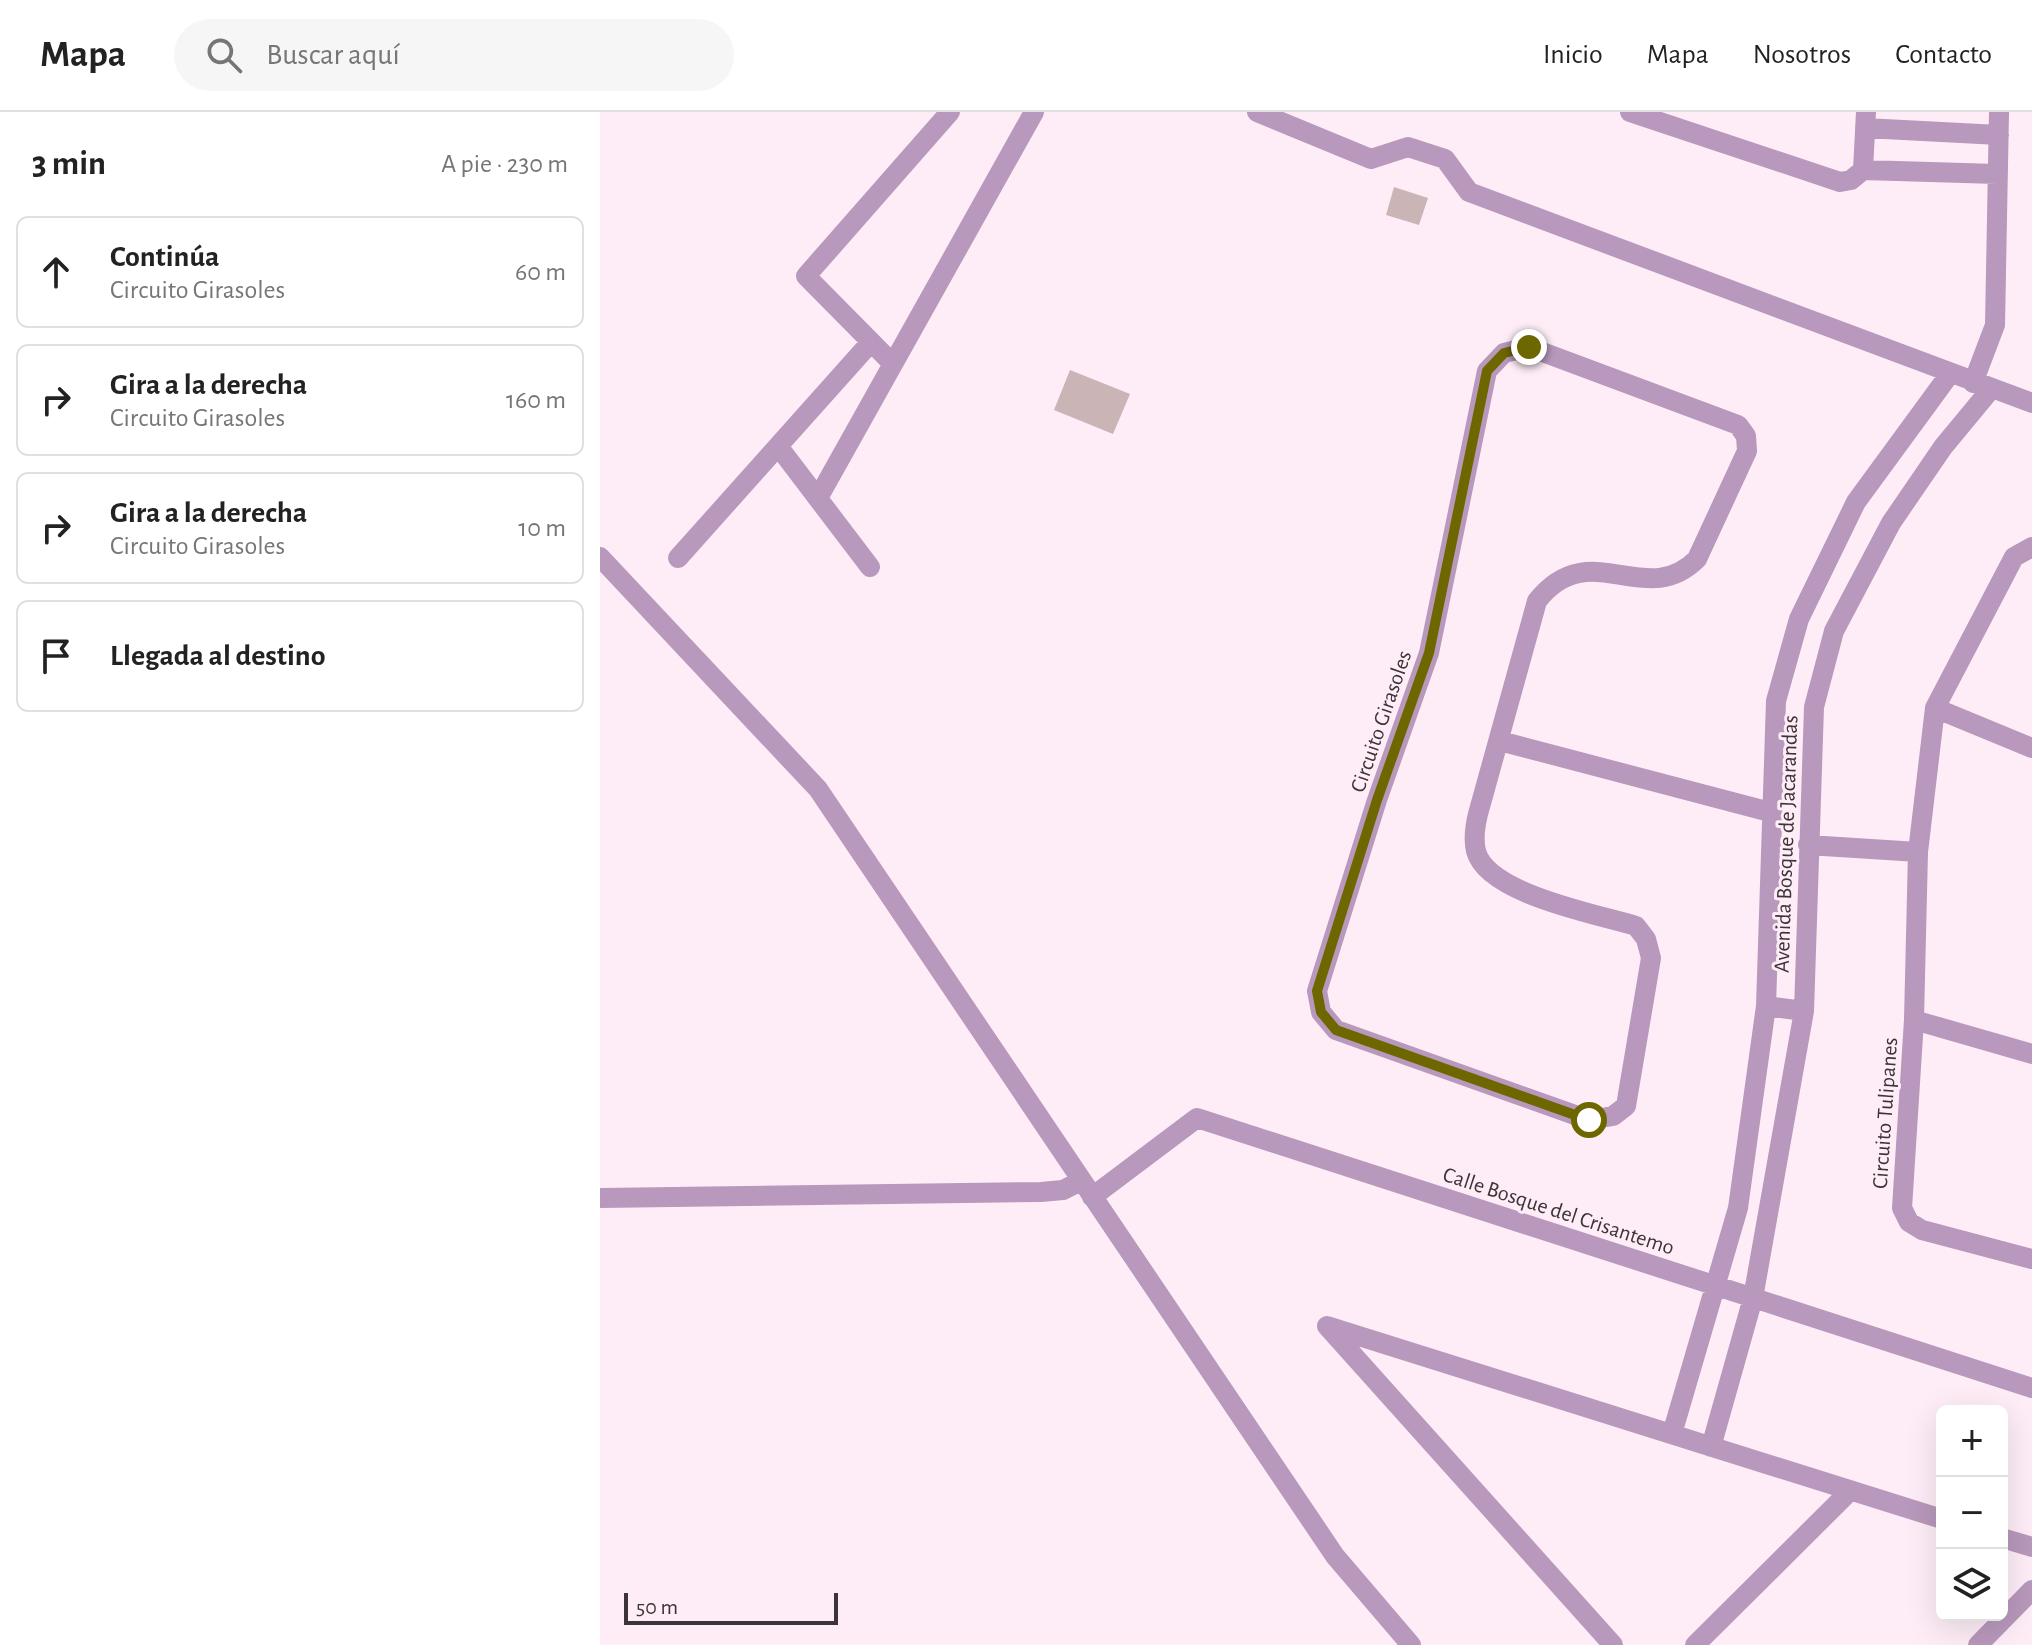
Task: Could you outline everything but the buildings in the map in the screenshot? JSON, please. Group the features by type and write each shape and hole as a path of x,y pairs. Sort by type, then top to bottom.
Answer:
{"street":[{"path":"893,364 806,276 950,112"},
{"path":"818,498 1034,112"},
{"path":"1257,112 1371,159 1408,147 1445,159 1469,192 1949,375 2032,403"},
{"path":"1630,112 1830,181 1851,180 1863,170 1997,174"},
{"name":"Avenida Bosque de Jacarandas","path":"1711,1447 1753,1298 1804,1011 1814,707 1834,631 1891,523 1982,386 1995,325 1999,112"},
{"path":"1863,170 1866,120 1999,135"},
{"path":"678,558 871,342"},
{"name":"Circuito Girasoles","path":"1529,347 1738,425 1746,436 1747,451 1697,559 1683,573 1660,580 1589,570 1564,575 1549,585 1537,601 1500,741 1474,835 1476,854 1487,871 1531,894 1636,926 1646,939 1651,958 1626,1106 1613,1116 1589,1120 1336,1030 1321,1012 1317,991 1377,800 1429,653 1487,371 1504,353 1529,347"},
{"name":"Avenida Bosque de Jacarandas","path":"1672,1434 1738,1208 1766,1006 1776,701 1799,619 1856,502 1949,375"},
{"path":"778,446 870,567"},
{"name":"Circuito Tulipanes","path":"2032,547 2014,557 1935,708 1918,852 1914,1020 1902,1208 1909,1222 1922,1230 2032,1259"},
{"path":"600,557 818,789 1335,1556 1411,1645"},
{"path":"1799,619 1834,631"},
{"path":"1935,708 2032,748"},
{"path":"1500,741 1770,812"},
{"path":"1808,845 1918,852"},
{"path":"1766,1006 1804,1011"},
{"name":"Circuito Tulipanes","path":"1914,1020 2032,1054"},
{"name":"Calle Bosque del Crisantemo","path":"1086,1189 1197,1118 2032,1388"},
{"path":"600,1198 1086,1189"},
{"path":"1613,1645 1327,1326 1936,1517"},
{"path":"1695,1645 1850,1491"},
{"path":"2008,1540 2032,1547"},
{"path":"1978,1645 2032,1590"}],"route":[{"path":"1529,347 1504,353 1487,371 1429,653 1377,800 1317,991 1321,1012 1336,1030 1589,1120"}]}
